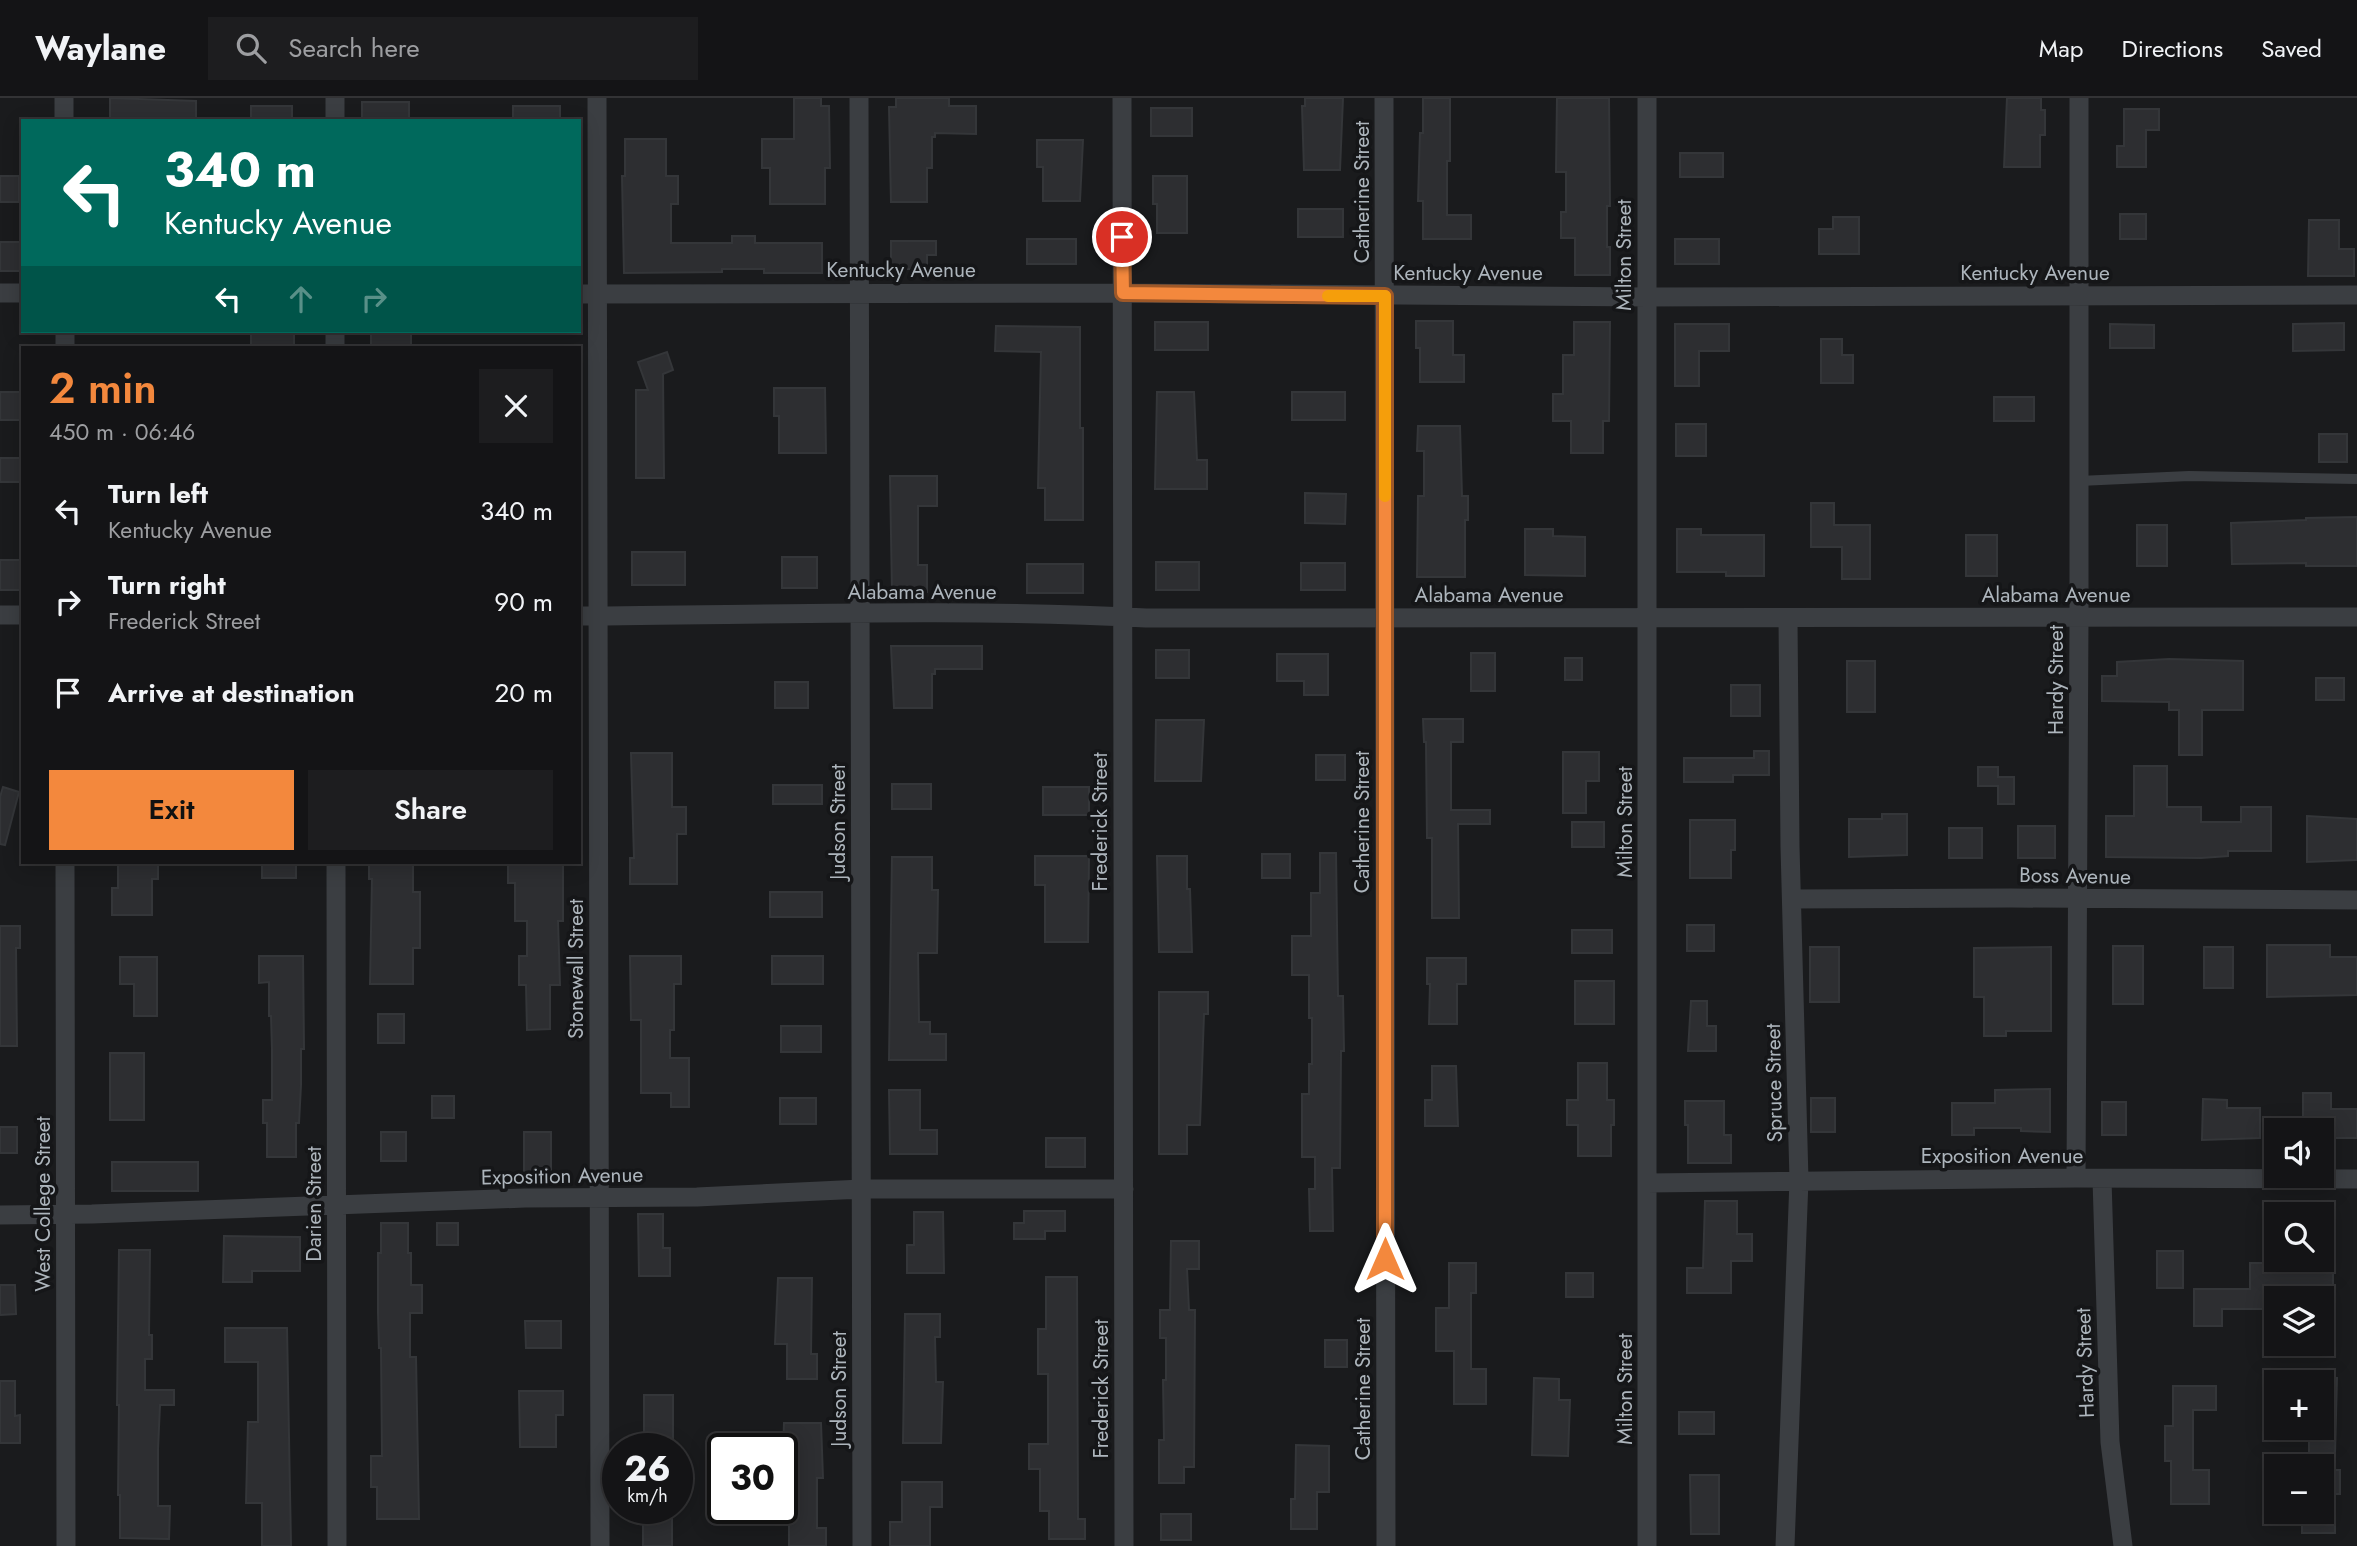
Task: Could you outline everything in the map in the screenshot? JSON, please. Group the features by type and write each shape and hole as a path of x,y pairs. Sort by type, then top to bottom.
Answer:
{"street":[{"path":"64,98 64,119"},
{"path":"335,98 335,119"},
{"name":"Stonewall Street","path":"597,98 589,294 589,616 599,1198 600,1546"},
{"name":"Judson Street","path":"859,98 862,1546"},
{"name":"Frederick Street","path":"1122,98 1124,1546"},
{"name":"Catherine Street","path":"1384,98 1386,1546"},
{"name":"Milton Street","path":"1647,98 1647,1546"},
{"name":"Hardy Street","path":"2076,1178 2079,98"},
{"path":"0,293 21,293"},
{"name":"Kentucky Avenue","path":"589,294 1123,293 1647,297 2357,295"},
{"name":"Alabama Avenue","path":"589,616 861,614 1788,619 2357,617"},
{"path":"0,615 21,615"},
{"name":"Spruce Street","path":"1785,1546 1799,1180 1788,619"},
{"name":"West College Street","path":"65,864 66,1546"},
{"name":"Darien Street","path":"336,864 337,1546"},
{"name":"Boss Avenue","path":"1792,900 2357,900"},
{"name":"Exposition Avenue","path":"1647,1183 2076,1178 2357,1179"},
{"name":"Hardy Street","path":"2102,1179 2110,1442 2123,1546"},
{"name":"Exposition Avenue","path":"0,1214 697,1197 862,1189 1124,1189"}],"lane":[{"path":"2079,481 2189,476 2357,479"}],"building":[{"path":"110,98 196,101 196,119 110,119"},
{"path":"794,98 821,98 821,106 829,106 830,168 825,168 825,204 770,204 770,168 762,168 762,139 794,139"},
{"path":"896,98 949,98 949,106 976,106 976,134 935,133 935,137 932,137 932,168 927,168 927,202 891,202 889,107 896,107"},
{"path":"1305,98 1343,98 1340,170 1304,170 1302,106 1305,106"},
{"path":"1423,98 1450,98 1447,215 1471,215 1471,239 1423,239 1423,201 1418,201"},
{"path":"1557,98 1609,98 1610,206 1607,206 1607,247 1610,247 1610,275 1575,275 1575,238 1561,238 1561,212 1566,212 1566,172 1556,172"},
{"path":"2007,98 2041,98 2041,110 2045,110 2045,135 2040,135 2040,167 2004,167"},
{"path":"362,102 409,102 409,119 362,119"},
{"path":"251,106 292,106 292,119 251,119"},
{"path":"513,106 560,106 560,119 513,119"},
{"path":"1151,108 1192,108 1192,136 1151,136"},
{"path":"2124,109 2159,109 2159,130 2146,130 2146,167 2117,167 2117,146 2124,146"},
{"path":"625,139 666,139 666,176 678,176 678,204 671,204 671,243 732,243 732,236 755,236 755,243 822,243 822,273 764,273 764,269 722,269 722,272 624,273 622,176 625,176"},
{"path":"1037,140 1083,140 1080,201 1043,201 1043,167 1037,167"},
{"path":"1680,153 1723,153 1723,177 1680,177"},
{"path":"0,176 19,176 19,202 0,202"},
{"path":"1153,176 1187,176 1187,233 1157,233"},
{"path":"1298,209 1343,209 1343,237 1298,237"},
{"path":"2120,214 2146,214 2146,239 2120,239"},
{"path":"1833,217 1859,217 1859,254 1819,254 1819,229 1833,229"},
{"path":"2309,220 2339,220 2339,249 2354,249 2354,276 2308,276"},
{"path":"1027,239 1076,239 1076,264 1027,264"},
{"path":"1675,239 1719,239 1719,264 1675,264"},
{"path":"891,241 936,241 936,255 927,255 927,269 891,269"},
{"path":"0,242 21,242 21,271 0,271"},
{"path":"1416,321 1453,321 1453,355 1464,355 1464,382 1420,382 1420,348 1416,348"},
{"path":"1155,322 1208,322 1208,350 1155,350"},
{"path":"1574,322 1610,322 1609,421 1603,421 1603,453 1571,453 1571,421 1553,421 1553,394 1563,394 1563,355 1574,355"},
{"path":"2344,323 2344,350 2293,351 2293,324"},
{"path":"1675,324 1729,324 1729,351 1699,351 1699,386 1675,386"},
{"path":"2110,324 2154,325 2154,348 2110,348"},
{"path":"996,326 1080,327 1083,520 1045,520 1045,488 1038,488 1041,352 995,351"},
{"path":"251,333 294,333 294,346 251,346"},
{"path":"371,333 411,333 411,346 371,346"},
{"path":"1821,339 1842,339 1842,355 1853,355 1853,383 1821,383"},
{"path":"667,352 673,370 663,374 664,478 636,478 636,390 648,390 638,362"},
{"path":"774,388 825,388 826,453 779,453 779,416 774,416"},
{"path":"0,392 21,392 21,420 0,420"},
{"path":"1157,392 1194,392 1197,460 1207,460 1207,489 1155,489"},
{"path":"1292,392 1345,392 1345,420 1292,420"},
{"path":"1994,397 2034,397 2034,421 1994,421"},
{"path":"1676,424 1706,424 1706,456 1676,456"},
{"path":"1418,426 1460,426 1462,496 1468,496 1468,520 1465,520 1465,577 1417,577 1418,496 1424,496 1424,451 1417,451"},
{"path":"2319,434 2347,434 2347,462 2319,462"},
{"path":"0,458 21,458 21,482 0,482"},
{"path":"890,476 937,476 937,506 918,506 918,565 927,565 927,592 892,592"},
{"path":"1305,493 1346,494 1345,524 1305,523"},
{"path":"1811,503 1834,503 1834,525 1870,525 1870,579 1842,579 1842,547 1811,547"},
{"path":"2357,517 2357,566 2306,566 2306,563 2232,564 2231,523"},
{"path":"2137,525 2167,525 2167,566 2137,566"},
{"path":"1525,529 1553,529 1553,536 1585,537 1585,576 1525,575"},
{"path":"1677,529 1701,529 1701,535 1764,535 1764,576 1726,576 1726,572 1677,572"},
{"path":"1966,535 1997,535 1997,576 1966,576"},
{"path":"632,552 685,552 685,585 632,585"},
{"path":"782,557 817,557 817,588 782,588"},
{"path":"0,560 21,560 21,590 0,590"},
{"path":"1156,562 1199,562 1199,590 1156,590"},
{"path":"1301,563 1345,563 1345,590 1301,590"},
{"path":"1027,564 1083,564 1083,593 1027,593"},
{"path":"891,646 982,646 982,669 935,669 935,674 932,674 932,708 894,708"},
{"path":"1156,650 1189,650 1189,678 1156,678"},
{"path":"1471,653 1495,653 1495,691 1471,691"},
{"path":"1277,654 1328,654 1328,695 1304,695 1304,681 1277,681"},
{"path":"1565,658 1582,658 1582,680 1565,680"},
{"path":"2169,659 2243,661 2243,710 2202,710 2202,755 2179,755 2179,710 2169,710 2169,702 2102,701 2102,676 2117,676 2117,662"},
{"path":"1847,661 1875,661 1875,712 1847,712"},
{"path":"2316,678 2344,678 2344,700 2316,700"},
{"path":"775,682 808,682 808,708 775,708"},
{"path":"1731,685 1760,685 1760,716 1731,716"},
{"path":"1423,719 1463,719 1463,742 1451,742 1451,810 1490,810 1490,824 1458,824 1459,918 1432,918 1432,838 1427,838 1426,742"},
{"path":"1156,720 1204,720 1201,781 1155,781"},
{"path":"1754,751 1769,751 1769,775 1733,775 1733,782 1684,782 1684,758 1754,758"},
{"path":"1563,752 1599,752 1599,781 1586,781 1586,813 1563,813"},
{"path":"631,753 672,753 672,807 686,807 686,834 677,834 677,884 630,884 630,858 634,858"},
{"path":"1316,755 1345,755 1345,780 1316,780"},
{"path":"2134,766 2167,766 2167,807 2201,807 2201,822 2241,822 2241,807 2271,807 2271,851 2228,851 2228,856 2201,858 2106,857 2106,816 2134,816"},
{"path":"1978,767 1998,767 1998,777 2014,777 2014,804 1998,804 1998,786 1978,786"},
{"path":"892,784 931,784 931,809 892,809"},
{"path":"773,785 822,785 822,804 773,804"},
{"path":"3,787 19,792 5,845 0,844 0,797"},
{"path":"1043,787 1089,787 1089,815 1043,815"},
{"path":"1882,814 1907,814 1907,855 1849,857 1849,819 1882,819"},
{"path":"2307,816 2357,819 2357,860 2307,862"},
{"path":"1690,820 1735,820 1731,878 1690,878"},
{"path":"1572,822 1604,822 1604,847 1572,847"},
{"path":"2018,826 2055,826 2055,858 2018,858"},
{"path":"1949,828 1982,828 1982,858 1949,858"},
{"path":"1320,853 1336,853 1338,996 1343,996 1340,1168 1332,1168 1333,1231 1310,1231 1309,1189 1315,1189 1315,1157 1302,1157 1302,1094 1309,1094 1309,1064 1312,1064 1309,975 1292,975 1292,936 1311,936 1311,893 1320,893"},
{"path":"1262,854 1290,854 1290,878 1262,878"},
{"path":"1035,856 1089,856 1088,942 1045,942 1045,885 1035,885"},
{"path":"1157,856 1187,856 1192,952 1159,952"},
{"path":"892,857 932,857 932,890 938,890 937,953 918,953 919,1022 930,1022 930,1034 946,1034 946,1060 889,1060"},
{"path":"118,864 158,864 158,879 152,879 152,915 112,915 112,888 118,888"},
{"path":"262,864 296,864 296,878 262,878"},
{"path":"369,864 413,864 413,892 420,892 420,948 413,948 413,984 370,984 372,879 369,879"},
{"path":"508,864 563,864 563,921 558,921 560,985 550,985 550,1029 527,1030 526,985 519,985 519,956 527,956 527,921 515,921 515,883 508,883"},
{"path":"770,892 822,892 822,917 770,917"},
{"path":"1687,925 1714,925 1714,951 1687,951"},
{"path":"0,926 20,926 20,948 16,948 17,1046 0,1046"},
{"path":"1572,930 1612,930 1612,953 1572,953"},
{"path":"2267,945 2330,945 2330,957 2357,957 2357,995 2267,997"},
{"path":"2113,946 2143,946 2143,1004 2113,1004"},
{"path":"1810,947 1839,947 1839,1002 1810,1002"},
{"path":"2051,947 2051,1031 2006,1031 2006,1036 1984,1036 1984,997 1974,997 1974,948"},
{"path":"2204,947 2233,947 2233,988 2204,988"},
{"path":"259,956 303,956 304,1049 301,1049 296,1157 267,1157 267,1123 263,1123 263,1100 272,1100 271,1016 269,982 259,983"},
{"path":"630,956 681,956 681,984 674,984 674,1030 670,1030 670,1058 689,1058 689,1107 671,1107 671,1093 641,1093 641,1020 631,1020"},
{"path":"772,956 823,956 823,984 772,984"},
{"path":"120,957 157,957 157,1016 134,1016 134,984 120,984"},
{"path":"1427,958 1466,958 1466,984 1457,984 1457,1024 1429,1024 1430,984 1427,984"},
{"path":"1575,981 1614,981 1614,1024 1575,1024"},
{"path":"1159,992 1208,992 1208,1014 1204,1014 1200,1125 1187,1125 1187,1154 1159,1154"},
{"path":"1691,1001 1707,1001 1707,1026 1716,1026 1716,1051 1688,1051"},
{"path":"378,1014 404,1014 404,1043 378,1043"},
{"path":"781,1026 821,1026 821,1052 781,1052"},
{"path":"110,1053 144,1053 144,1120 110,1120"},
{"path":"1578,1063 1607,1063 1607,1100 1614,1100 1611,1156 1578,1156 1578,1125 1567,1125 1567,1100 1578,1100"},
{"path":"1432,1066 1456,1066 1458,1126 1425,1126 1425,1100 1432,1100"},
{"path":"2050,1089 2050,1132 2021,1131 2021,1128 1974,1128 1974,1135 1952,1135 1952,1103 1995,1103 1995,1090"},
{"path":"889,1090 920,1090 920,1130 937,1130 937,1154 890,1154"},
{"path":"2303,1093 2331,1093 2331,1109 2357,1109 2357,1138 2334,1138 2334,1118 2303,1118"},
{"path":"432,1096 454,1096 454,1118 432,1118"},
{"path":"780,1098 816,1098 816,1124 780,1124"},
{"path":"1811,1098 1835,1098 1835,1132 1811,1132"},
{"path":"2203,1099 2227,1100 2227,1108 2260,1108 2260,1138 2202,1140"},
{"path":"1685,1101 1724,1101 1724,1135 1731,1135 1731,1163 1688,1163"},
{"path":"2102,1102 2126,1102 2126,1135 2102,1135"},
{"path":"0,1127 17,1127 17,1153 0,1153"},
{"path":"381,1132 406,1132 406,1161 381,1161"},
{"path":"524,1132 551,1132 551,1174 524,1174"},
{"path":"1046,1138 1085,1138 1085,1167 1046,1167"},
{"path":"112,1162 198,1162 198,1191 112,1191"},
{"path":"1705,1201 1737,1201 1737,1234 1752,1234 1752,1261 1731,1261 1731,1293 1687,1293 1687,1268 1703,1268"},
{"path":"1024,1211 1065,1211 1065,1231 1045,1231 1045,1239 1014,1239 1014,1223 1024,1223"},
{"path":"914,1212 943,1212 944,1273 907,1273 907,1245 914,1245"},
{"path":"638,1214 663,1214 663,1248 670,1248 670,1276 639,1276"},
{"path":"381,1223 408,1223 411,1285 422,1285 422,1313 410,1313 410,1357 416,1357 419,1519 377,1519 377,1487 371,1487 371,1456 382,1456 378,1313"},
{"path":"437,1223 458,1223 458,1245 437,1245"},
{"path":"224,1236 300,1237 300,1271 252,1271 252,1282 223,1282"},
{"path":"1171,1241 1199,1241 1199,1269 1187,1269 1189,1310 1195,1310 1194,1467 1184,1467 1184,1483 1159,1483 1159,1440 1164,1440 1163,1380 1166,1380 1166,1338 1160,1338 1160,1310 1170,1310"},
{"path":"119,1250 150,1250 149,1335 152,1335 152,1359 145,1359 145,1390 174,1390 174,1405 160,1405 158,1449 158,1506 170,1506 169,1539 120,1538 117,1405"},
{"path":"2157,1251 2183,1251 2183,1288 2157,1288"},
{"path":"1449,1263 1476,1263 1476,1293 1471,1293 1471,1369 1486,1369 1486,1404 1454,1404 1454,1351 1436,1351 1436,1308 1449,1308"},
{"path":"2250,1263 2264,1263 2264,1272 2333,1272 2333,1286 2264,1286 2264,1309 2222,1309 2222,1326 2194,1326 2194,1289 2250,1289"},
{"path":"1566,1273 1593,1273 1593,1297 1566,1297"},
{"path":"1046,1277 1077,1277 1078,1519 1085,1519 1085,1539 1049,1539 1049,1511 1040,1511 1040,1469 1029,1469 1029,1444 1048,1444 1048,1374 1038,1374 1038,1329 1046,1329"},
{"path":"778,1278 812,1278 811,1354 817,1354 817,1379 787,1379 787,1344 775,1344"},
{"path":"0,1285 15,1285 16,1314 0,1315"},
{"path":"905,1314 940,1314 940,1337 935,1337 936,1382 943,1382 941,1443 903,1443"},
{"path":"525,1321 561,1321 561,1348 526,1348"},
{"path":"225,1328 287,1328 291,1546 262,1546 262,1503 246,1503 248,1422 258,1422 258,1362 225,1362"},
{"path":"1325,1340 1347,1340 1347,1367 1325,1367"},
{"path":"1534,1378 1559,1379 1559,1400 1570,1400 1568,1456 1532,1455"},
{"path":"2334,1378 2337,1378 2335,1454 2309,1454 2309,1440 2334,1440"},
{"path":"0,1381 15,1381 15,1416 20,1415 20,1443 0,1443"},
{"path":"2173,1386 2216,1386 2216,1410 2193,1410 2193,1470 2209,1470 2209,1504 2171,1504 2171,1461 2165,1461 2165,1426 2173,1426"},
{"path":"519,1391 563,1391 563,1415 556,1415 556,1447 520,1447"},
{"path":"644,1395 673,1395 673,1433 644,1433"},
{"path":"1679,1412 1714,1412 1714,1434 1679,1434"},
{"path":"784,1423 821,1423 823,1478 817,1478 817,1528 826,1528 826,1546 789,1546 789,1524 798,1524 798,1433 784,1433"},
{"path":"1296,1445 1329,1446 1329,1492 1317,1492 1317,1529 1291,1529 1291,1499 1295,1499"},
{"path":"2334,1470 2340,1470 2340,1494 2334,1494"},
{"path":"1690,1475 1719,1475 1719,1534 1691,1534"},
{"path":"902,1482 942,1482 942,1507 930,1507 930,1546 890,1546 890,1522 902,1522"},
{"path":"2335,1512 2335,1533 2302,1533 2302,1524 2334,1524"},
{"path":"1161,1514 1191,1514 1191,1540 1161,1540"},
{"path":"643,1524 672,1524 672,1546 643,1546"}],"slow traffic":[{"path":"1328,296 1385,296 1385,496"}],"route":[{"path":"1122,237 1123,293 1385,296 1385,1259"}]}
